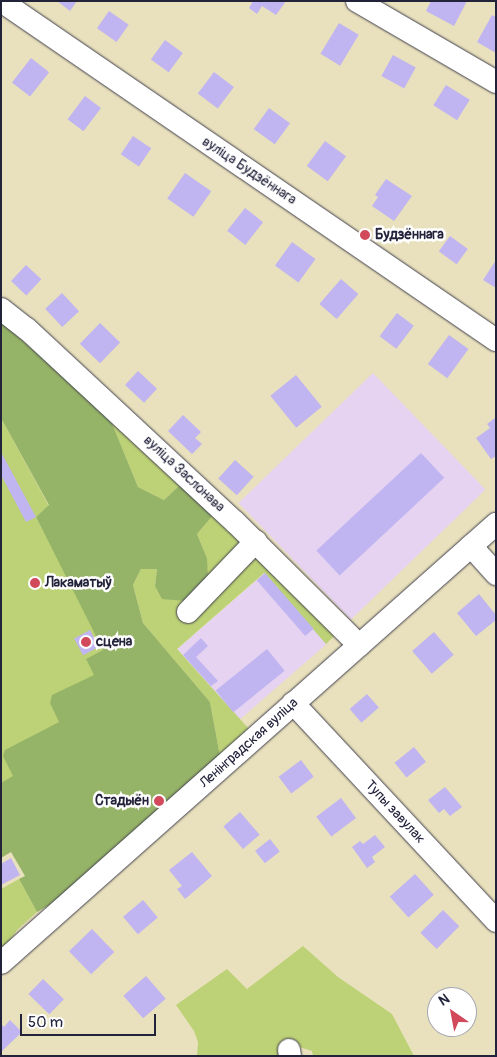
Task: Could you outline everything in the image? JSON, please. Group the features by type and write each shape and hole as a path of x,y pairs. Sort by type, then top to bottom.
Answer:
{"street":[{"name":"вуліца Будзённага","path":"1,1 496,340"},
{"path":"357,1 496,82"},
{"name":"вуліца Заслонава","path":"1,309 28,329 256,541 359,645"},
{"name":"Ленінградская вуліца","path":"1,963 496,524"},
{"path":"188,612 256,541"},
{"path":"471,546 496,574"},
{"name":"Тупы завулак","path":"293,703 496,921"}],"shaded area":[{"path":"373,373 486,490 351,619 238,503"},
{"path":"265,573 327,644 239,720 177,649"}],"green space":[{"path":"1,322 109,416 138,487 164,500 181,484 214,514 197,534 207,558 208,579 186,601 162,599 155,586 157,569 141,569 133,585 143,623 210,702 220,756 62,898 37,912 19,879 25,876 11,852 1,858 1,783 13,776 3,756 5,750 59,722 50,703 52,695 94,675 86,659 103,650 36,517 49,505 1,418"},
{"path":"109,416 181,484 164,500 138,487"},
{"name":"Лакаматыў","path":"1,418 49,506 36,517 139,715 1,809"},
{"path":"214,514 335,635 326,644 264,573 177,649 249,729 220,756 210,702 143,623 133,585 141,569 157,569 155,586 207,558 197,534"},
{"path":"19,879 37,912 18,929 1,952 1,889"},
{"path":"303,946 338,977 392,1014 414,1056 313,1056 312,1051 284,1042 280,1056 197,1056 198,1042 194,1031 176,1005 227,969 247,989"}],"building":[{"path":"57,1 77,1 70,11"},
{"path":"253,1 286,1 276,15 262,6 257,14 249,8"},
{"path":"431,1 467,1 454,26 426,11"},
{"path":"109,11 129,25 117,42 97,28"},
{"path":"492,15 496,17 496,53 477,42"},
{"path":"339,23 359,35 340,66 320,54"},
{"path":"165,40 183,53 169,72 151,59"},
{"path":"393,55 416,68 404,89 381,76"},
{"path":"31,58 49,72 30,97 12,82"},
{"path":"214,72 234,87 218,109 198,94"},
{"path":"446,85 470,100 457,120 433,105"},
{"path":"85,96 101,108 84,131 68,119"},
{"path":"269,108 290,123 275,144 254,129"},
{"path":"133,136 151,148 139,167 121,154"},
{"path":"325,141 346,156 328,181 307,166"},
{"path":"185,173 211,191 193,217 167,198"},
{"path":"386,179 412,196 394,221 372,206 378,197 375,195"},
{"path":"245,208 263,222 245,245 227,231"},
{"path":"450,236 468,249 457,264 439,251"},
{"path":"292,242 315,259 298,283 275,265"},
{"path":"496,260 496,288 483,280"},
{"path":"26,265 41,279 26,295 11,281"},
{"path":"341,279 358,294 337,319 319,304"},
{"path":"62,293 79,311 62,327 45,309"},
{"path":"397,313 414,326 396,349 380,336"},
{"path":"100,323 120,342 100,363 80,344"},
{"path":"449,335 468,349 447,378 428,364"},
{"path":"138,371 157,389 144,403 125,385"},
{"path":"296,375 322,407 296,428 270,396"},
{"path":"183,415 201,432 195,438 202,444 192,454 168,431"},
{"path":"495,418 496,456 491,459 476,438 490,428 487,424"},
{"path":"1,452 36,517 26,522 1,475"},
{"path":"421,453 444,478 340,575 316,551"},
{"path":"235,460 254,477 237,495 218,479"},
{"path":"265,573 314,629 305,636 257,580"},
{"path":"479,594 496,615 496,620 476,636 457,613"},
{"name":"сцена","path":"90,630 99,647 83,655 74,638"},
{"path":"434,632 454,655 432,674 412,651"},
{"path":"201,638 208,646 196,657 218,681 211,686 183,655"},
{"path":"267,649 285,671 233,712 216,691"},
{"path":"367,694 379,708 361,723 350,709"},
{"path":"414,747 426,762 407,777 395,763"},
{"path":"301,760 314,777 291,794 279,777"},
{"path":"445,787 462,807 450,816 444,809 439,813 428,800"},
{"path":"341,798 356,818 331,837 316,817"},
{"path":"240,812 260,835 243,849 223,826"},
{"path":"375,835 385,847 372,857 375,862 367,868 352,847 360,841 363,844"},
{"path":"270,839 280,852 265,863 255,851"},
{"path":"192,852 212,876 185,899 177,889 182,886 169,870"},
{"path":"11,858 20,875 1,885 1,864"},
{"path":"415,874 434,895 408,918 390,897"},
{"path":"143,900 158,918 138,934 123,917"},
{"path":"443,910 459,926 437,949 420,933"},
{"path":"92,929 114,952 91,974 69,951"},
{"path":"146,976 166,999 143,1018 123,996"},
{"path":"43,979 64,999 49,1014 28,994"},
{"path":"10,1020 22,1032 1,1052 1,1024 4,1027"}],"place":[{"name":"Будзённага","path":"365,235"},
{"name":"Лакаматыў","path":"35,583"},
{"name":"сцена","path":"86,642"},
{"name":"Стадыён","path":"159,801"}]}
